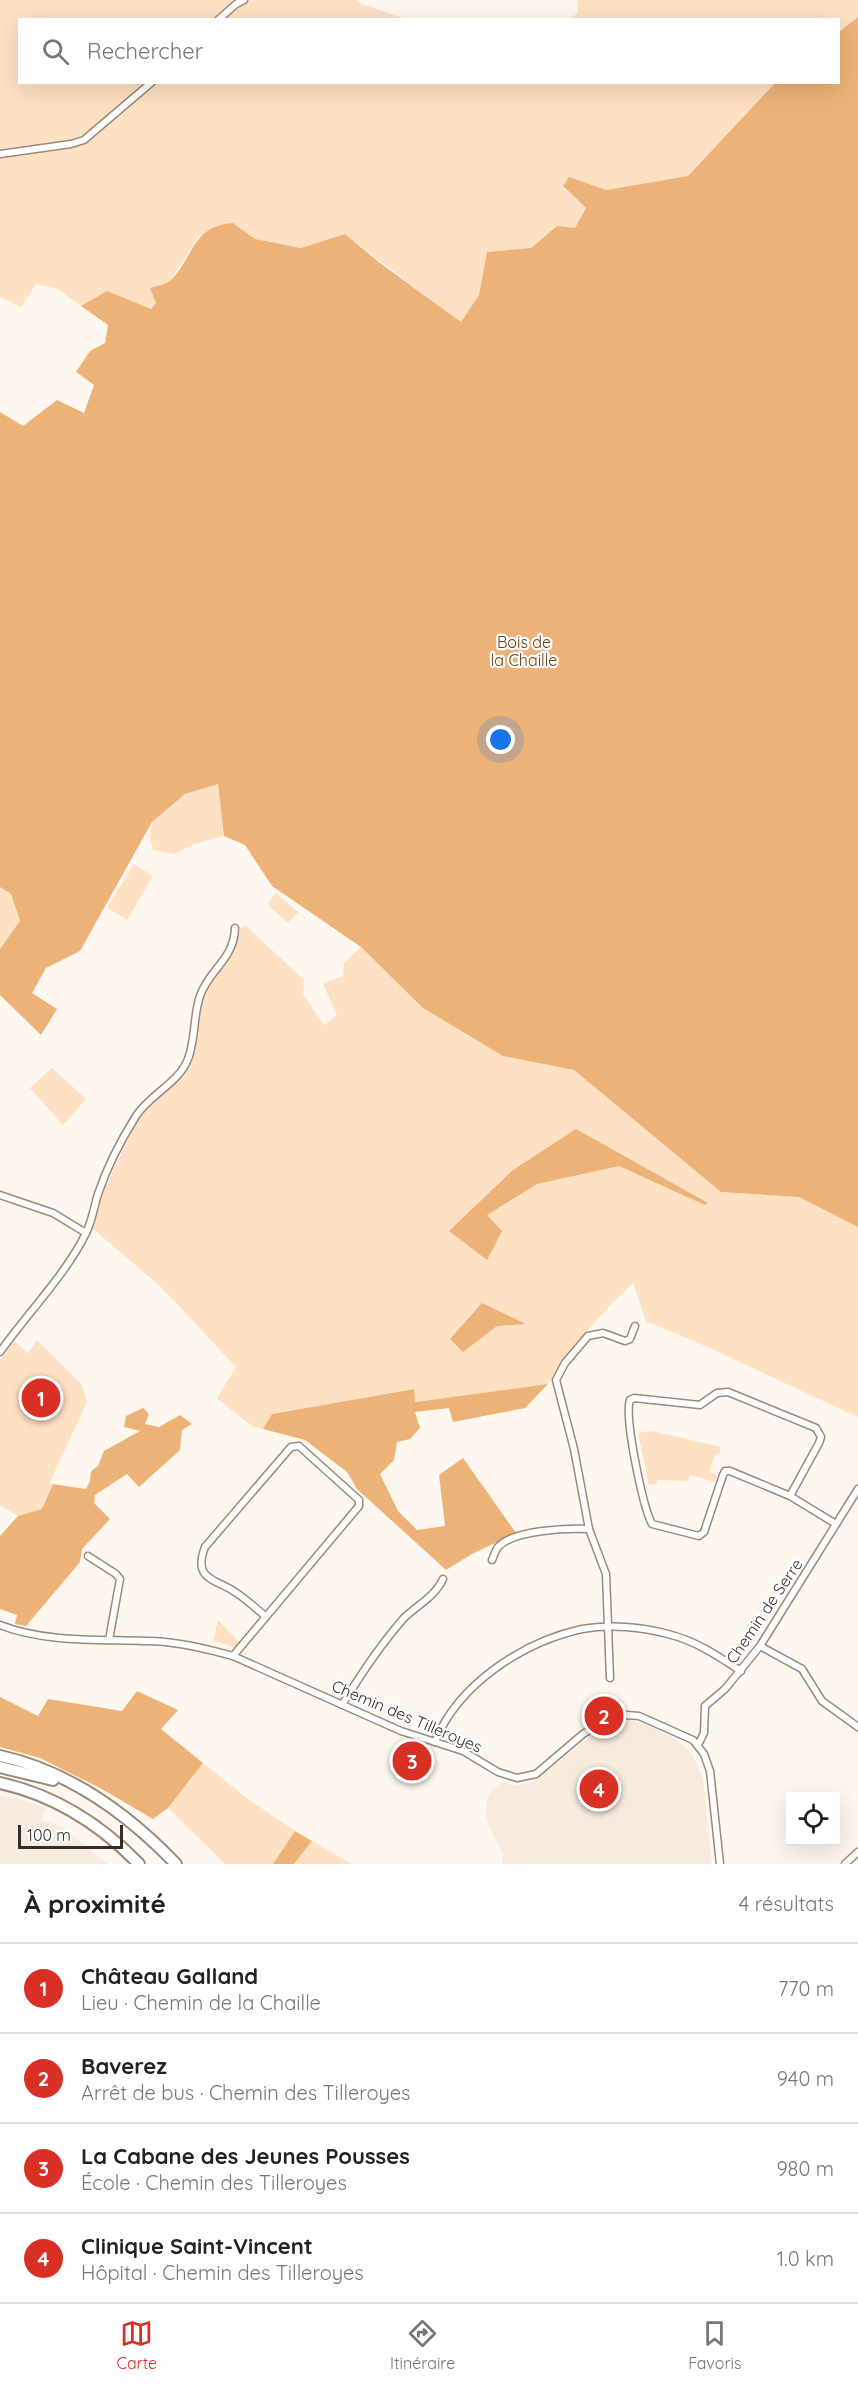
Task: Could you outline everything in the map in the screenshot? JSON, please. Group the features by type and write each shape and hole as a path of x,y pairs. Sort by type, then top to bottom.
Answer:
{"highway":[{"path":"0,1756 43,1769 80,1788 110,1807 176,1864"},
{"path":"0,1767 58,1782 110,1807"},
{"path":"0,1783 31,1792 53,1802 99,1829 139,1864"},
{"path":"0,1791 53,1802"}],"street":[{"path":"220,18 244,0"},
{"path":"0,154 71,144 84,140 150,84"},
{"path":"0,1352 66,1265 86,1233 98,1196 117,1151 138,1114 175,1078 187,1061 193,1041 200,996 235,942 235,928"},
{"path":"0,1195 53,1213 86,1233"},
{"path":"610,1678 609,1627 603,1564 589,1529 574,1449 556,1380 565,1363 588,1336 603,1333 625,1341 630,1339 635,1326"},
{"path":"789,1496 819,1443 821,1437 816,1428 728,1392 717,1393 700,1405 634,1398 630,1400 629,1417 633,1452 652,1524 699,1536 704,1532 725,1471 737,1473 789,1496 836,1524"},
{"path":"233,1656 266,1617 360,1503 350,1490 298,1446 291,1446 206,1546 202,1555 205,1574 209,1579 233,1590 266,1617"},
{"name":"Chemin de Serre","path":"698,1745 704,1733 705,1706 710,1699 725,1689 760,1646 858,1489"},
{"path":"492,1560 496,1549 513,1538 528,1534 589,1529"},
{"path":"88,1556 120,1579 109,1640"},
{"path":"342,1705 375,1653 406,1617 438,1590 443,1579"},
{"name":"Chemin des Tilleroyes","path":"0,1625 36,1634 167,1642 209,1649 233,1656 401,1731 463,1750 507,1776 536,1774 583,1734 612,1717"},
{"path":"435,1742 455,1708 486,1676 530,1648 583,1629 635,1628 668,1634 689,1640 710,1650 741,1671"},
{"path":"760,1646 802,1669 822,1701 858,1727"},
{"path":"612,1709 612,1717 639,1716 685,1736 698,1745 709,1763 720,1864"},
{"path":"845,1864 858,1852"}],"shaded area":[{"path":"0,0 237,0 233,4 249,0 357,0 362,4 403,18 18,18 18,84 774,84 688,176 606,190 563,187 586,208 575,229 557,226 531,248 487,252 479,295 461,323 345,234 301,248 255,239 233,223 199,236 151,310 107,291 81,306 58,289 36,284 21,307 0,297"},
{"path":"577,0 858,0 858,17 840,31 840,18 572,18 578,12"},
{"path":"218,784 224,836 194,844 175,854 153,850 150,837 152,822 185,794"},
{"path":"134,864 153,876 127,920 107,908"},
{"path":"0,887 11,894 20,922 0,949"},
{"path":"276,893 298,912 288,923 269,906 268,903"},
{"path":"245,925 304,980 303,994 324,1025 337,1015 323,984 343,976 344,963 361,947 423,1008 503,1056 574,1070 721,1192 799,1197 858,1227 858,1417 646,1321 633,1283 588,1331 548,1384 415,1402 413,1389 272,1414 263,1429 252,1426 217,1398 236,1367 161,1287 92,1228 101,1196 140,1115 153,1099 183,1072 206,986 238,930"},
{"path":"52,1068 86,1099 63,1125 30,1088"},
{"path":"37,1340 82,1385 87,1402 50,1482 53,1484 42,1510 18,1516 0,1505 0,1360 14,1341 28,1353"},
{"path":"652,1431 721,1447 719,1456 715,1455 709,1472 717,1476 715,1482 690,1475 688,1481 658,1480 657,1484 649,1485 638,1433"},
{"path":"218,1620 239,1642 235,1647 213,1641"},
{"path":"625,1720 653,1727 678,1741 692,1754 703,1779 712,1864 502,1864 503,1854 490,1830 486,1813 490,1793 501,1782 515,1785 531,1783 599,1730"},
{"path":"203,1763 248,1799 295,1831 273,1864 225,1864 168,1808"},
{"path":"0,1796 15,1798 45,1808 41,1821 59,1825 108,1864 0,1864"},
{"path":"312,1841 352,1864 294,1864"}],"green space":[{"name":"Bois de la Chaille","path":"858,17 858,1227 799,1197 721,1192 574,1070 503,1056 423,1008 361,947 272,886 245,845 224,836 218,784 185,794 152,822 80,951 46,968 32,993 57,1009 41,1035 0,995 0,949 20,921 11,894 0,887 0,412 23,426 57,400 84,413 94,385 76,372 90,351 105,343 108,325 81,306 107,291 151,309 156,303 150,288 165,284 172,279 202,236 220,225 233,223 255,239 301,248 345,234 380,263 461,322 479,295 487,252 531,248 557,226 575,228 586,208 563,186 569,177 606,190 688,176 774,84 840,84 840,31"},
{"path":"576,1129 708,1203 705,1205 619,1166 537,1184 487,1215 502,1231 487,1260 449,1231 513,1170"},
{"path":"482,1303 526,1324 497,1326 463,1352 450,1339"},
{"path":"548,1384 525,1408 453,1422 449,1408 415,1412 420,1428 410,1439 397,1442 394,1460 380,1474 398,1511 417,1530 445,1526 439,1475 463,1458 516,1533 472,1554 446,1570 357,1489 347,1472 305,1440 263,1429 272,1414 414,1389 415,1402"},
{"path":"143,1408 149,1414 145,1424 159,1427 180,1415 192,1424 182,1430 180,1450 139,1487 127,1474 95,1495 94,1503 110,1519 82,1549 80,1562 26,1626 15,1624 17,1615 0,1609 0,1536 18,1516 42,1509 53,1484 86,1489 91,1471 98,1466 104,1451 140,1431 124,1427 126,1416"},
{"path":"137,1691 178,1710 161,1729 203,1763 168,1808 153,1819 100,1788 40,1758 0,1747 0,1697 38,1716 48,1699 122,1711"},
{"path":"295,1831 312,1841 294,1864 273,1864"}],"place":[{"name":"Château Galland","path":"41,1398"},
{"name":"Baverez","path":"604,1716"},
{"name":"La Cabane des Jeunes Pousses","path":"412,1761"},
{"name":"Clinique Saint-Vincent","path":"599,1789"}]}
